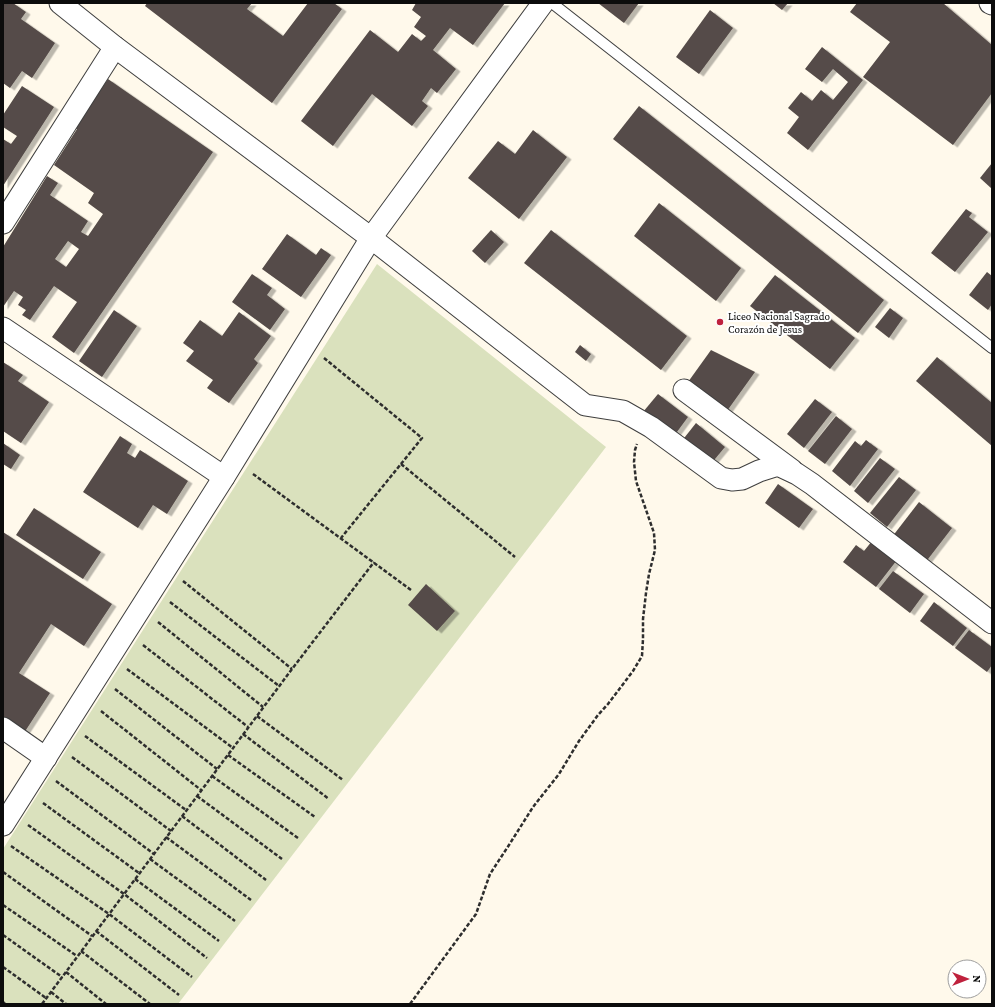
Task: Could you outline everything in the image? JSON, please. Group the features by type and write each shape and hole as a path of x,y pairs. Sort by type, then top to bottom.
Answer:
{"street":[{"path":"60,3 115,47 371,238 585,405 623,411 651,427 721,478 732,480 742,479 759,471 778,465 797,474"},
{"path":"3,825 224,476 371,238 543,3"},
{"path":"3,223 115,47"},
{"path":"3,328 224,476"},
{"path":"684,390 812,484 992,623"},
{"path":"3,728 46,758"}],"lane":[{"path":"552,3 992,348"}],"path":[{"path":"322,357 422,438 340,538"},
{"path":"410,1004 476,914 490,874 533,807 558,774 598,715 633,671 642,656 643,619 646,593 655,550 654,534 636,481 634,462 635,450 639,440 651,427"},
{"path":"401,464 515,557"},
{"path":"253,474 411,590"},
{"path":"42,1004 278,686 374,562"},
{"path":"182,581 292,669"},
{"path":"169,602 278,686"},
{"path":"156,621 263,707"},
{"path":"141,644 248,727"},
{"path":"126,668 233,748"},
{"path":"113,688 217,769"},
{"path":"99,710 201,790"},
{"path":"257,716 343,780"},
{"path":"83,734 186,810"},
{"path":"243,734 329,799"},
{"path":"228,754 315,817"},
{"path":"70,756 171,831"},
{"path":"212,776 298,838"},
{"path":"54,780 154,854"},
{"path":"197,796 282,859"},
{"path":"41,801 139,873"},
{"path":"182,816 266,880"},
{"path":"26,824 124,894 207,958"},
{"path":"166,837 251,900"},
{"path":"11,846 109,914 192,977"},
{"path":"150,859 235,921"},
{"path":"3,872 92,936"},
{"path":"135,878 220,941"},
{"path":"3,905 77,956"},
{"path":"96,931 178,995"},
{"path":"3,935 62,977"},
{"path":"81,951 150,1004"},
{"path":"3,967 46,998"},
{"path":"66,972 106,1004"},
{"path":"51,992 66,1004"}],"green space":[{"path":"377,264 606,447 178,1004 3,1004 3,849"}],"building":[{"path":"3,3 13,3 26,12 21,19 55,43 32,78 22,71 10,88 3,83"},
{"path":"147,3 252,3 247,9 283,36 308,3 334,3 342,9 272,103 145,6"},
{"path":"416,3 505,3 473,45 450,28 433,50 456,69 437,93 431,88 422,101 428,106 412,126 372,94 333,146 301,121 370,30 398,52 412,34 421,41 426,36 414,27 421,17 412,10"},
{"path":"598,3 639,3 624,23"},
{"path":"773,3 788,3 782,10"},
{"path":"857,3 943,3 992,45 992,93 953,145 863,77 890,42 850,12"},
{"path":"710,10 733,28 699,74 676,57"},
{"path":"822,47 863,80 808,150 787,133 799,117 788,108 801,92 812,101 821,90 833,100 848,82 833,69 822,82 805,69"},
{"path":"108,79 213,152 74,353 52,337 77,302 54,286 30,320 22,315 26,310 18,305 23,297 14,291 3,307 3,247 47,176 58,183 50,195 88,221 81,232 88,236 103,214 88,203 94,193 54,165 77,129 74,128","holes":["68,241 79,249 66,267 55,259"]},
{"path":"22,86 54,107 3,186 3,139 11,144 17,136 3,127 3,115"},
{"path":"639,106 884,300 858,333 613,139"},
{"path":"533,130 567,157 519,219 468,178 498,141 515,154"},
{"path":"992,163 992,189 980,178"},
{"path":"659,203 741,268 716,301 634,236"},
{"path":"966,209 972,213 969,217 988,232 955,272 931,253"},
{"path":"491,230 504,242 485,263 472,251"},
{"path":"551,230 687,336 661,370 524,263"},
{"path":"287,234 316,255 321,248 331,255 301,297 262,269"},
{"path":"987,272 992,276 992,304 988,310 969,295"},
{"path":"252,274 272,288 267,295 285,309 270,330 232,302"},
{"path":"775,275 855,338 830,369 750,306"},
{"path":"890,308 903,318 889,338 875,327"},
{"path":"114,310 137,326 102,377 79,361"},
{"path":"239,312 271,336 254,359 258,363 229,403 207,388 213,380 186,361 194,351 183,343 200,320 222,336"},
{"path":"580,345 591,354 586,361 575,352"},
{"path":"711,350 755,372 727,411 688,382"},
{"path":"937,357 992,403 992,446 916,381"},
{"path":"3,362 23,375 18,381 49,402 21,443 3,431"},
{"path":"658,394 688,417 674,436 643,412"},
{"path":"815,399 832,412 804,448 787,434"},
{"path":"836,416 852,429 825,464 808,451"},
{"path":"696,423 725,447 710,465 681,442"},
{"path":"120,436 132,444 127,453 135,458 140,450 188,481 167,514 153,505 138,528 83,492"},
{"path":"866,440 878,449 850,486 832,471 855,441 861,446"},
{"path":"3,443 20,455 11,469 3,464"},
{"path":"880,458 895,469 868,503 854,491"},
{"path":"899,477 916,490 887,527 870,513"},
{"path":"778,484 813,509 799,528 765,503"},
{"path":"919,502 952,528 925,563 892,537"},
{"path":"34,508 101,552 83,579 16,535"},
{"path":"3,532 112,604 84,646 51,624 19,673 50,693 24,733 3,719"},
{"path":"872,541 897,560 876,587 843,562 856,545 864,551"},
{"path":"893,571 924,594 910,613 879,589"},
{"path":"426,584 455,611 437,631 408,605"},
{"path":"934,602 967,628 953,646 920,621"},
{"path":"969,630 992,647 992,665 987,672 955,648"}],"place":[{"name":"Liceo Nacional Sagrado Corazón de Jesus","path":"720,322"}]}
